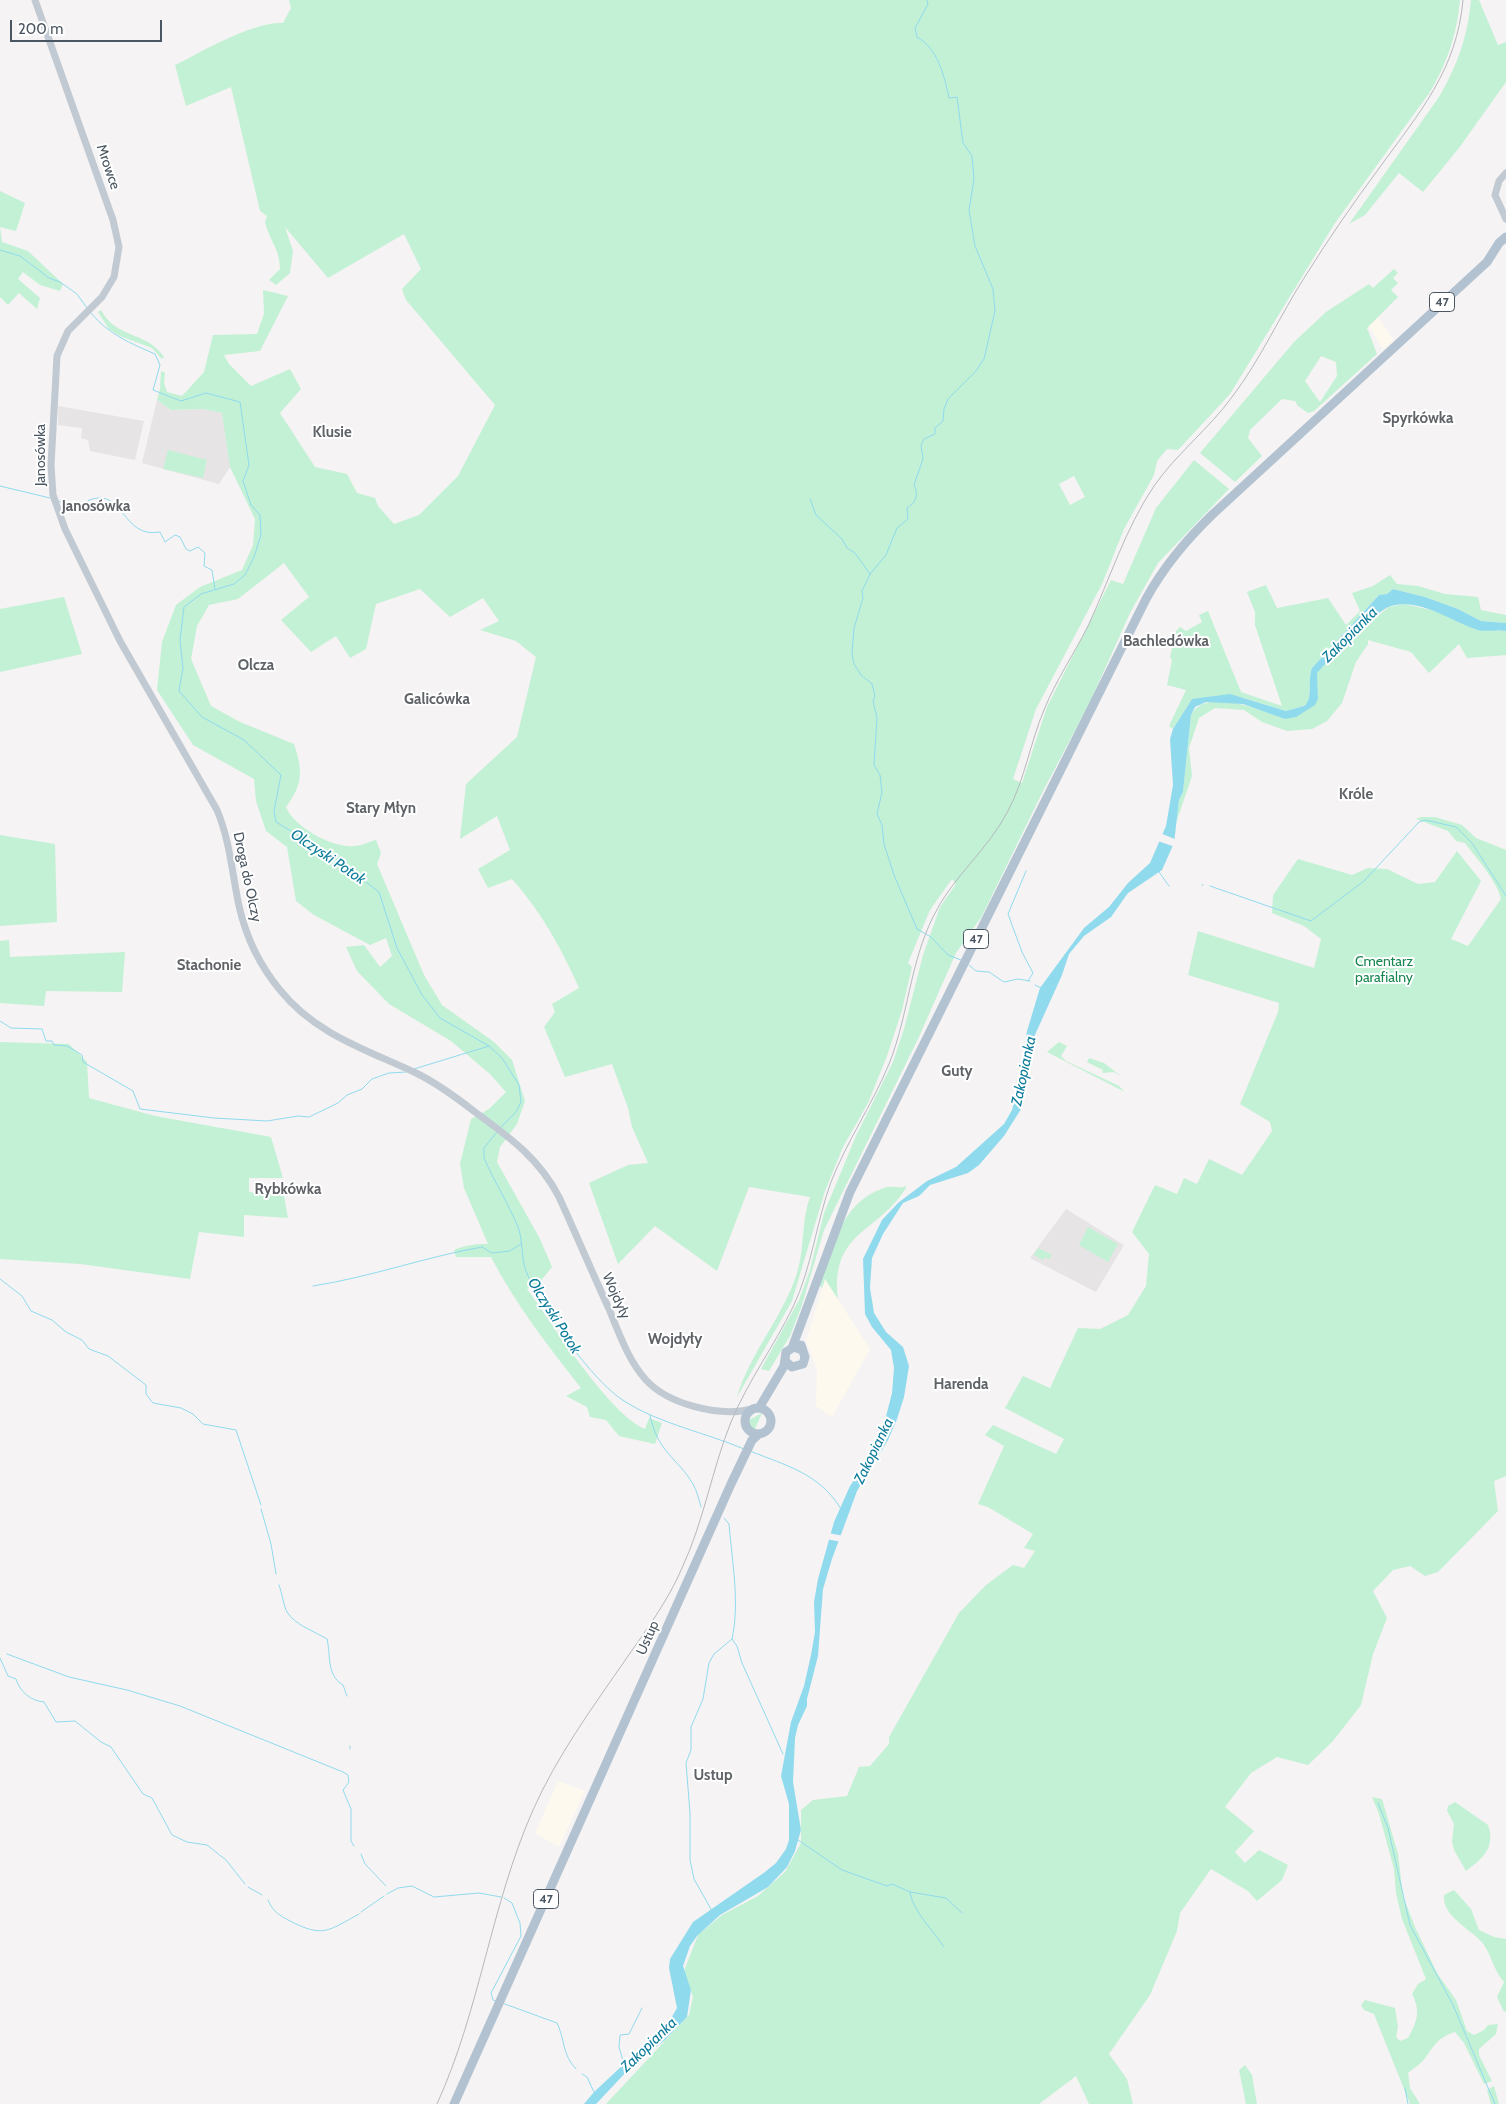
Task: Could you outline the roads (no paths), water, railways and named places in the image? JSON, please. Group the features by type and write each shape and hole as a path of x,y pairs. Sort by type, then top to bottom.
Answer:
{"main road":[{"name":"47","path":"759,1434 770,1427 771,1420 768,1412 771,1399 780,1378 789,1364 786,1352 792,1348 801,1329 850,1192 1102,686 1164,567 1200,527 1484,265 1499,243 1506,237"},
{"name":"47","path":"1496,249 1506,243"},
{"name":"47","path":"789,1364 800,1366 804,1362 805,1355 802,1350 801,1329"},
{"path":"792,1348 802,1350"},
{"name":"47","path":"746,1429 744,1419 756,1409 789,1364"},
{"path":"756,1409 768,1412"},
{"path":"746,1429 752,1433 759,1434"},
{"name":"Ustup","path":"454,2104 731,1484 744,1449 746,1429"},
{"name":"Ustup","path":"744,1449 759,1434"}],"street":[{"name":"Mrowce","path":"36,0 118,234 119,255 116,272 108,289 68,331"},
{"path":"1506,173 1499,181 1495,195 1504,211 1506,219"},
{"name":"Janosówka","path":"68,331 59,346 56,364 51,464 53,495 65,529 127,656"},
{"name":"Droga do Olczy","path":"127,656 215,804 227,839 239,906 247,934 261,963 280,991 297,1010 317,1026 425,1078 510,1137"},
{"name":"Wojdyły","path":"510,1137 534,1159 551,1182 627,1350 642,1375 658,1390 679,1402 736,1412 756,1409"},
{"path":"736,1412 744,1419"}],"water":[{"name":"Zakopianka","path":"1393,589 1425,597 1458,609 1481,621 1506,623 1506,631 1479,630 1423,607 1402,604 1391,606 1363,626 1317,673 1318,699 1315,705 1296,717 1285,719 1243,704 1206,702 1195,707 1191,715 1183,792 1179,800 1174,843 1162,870 1128,893 1111,917 1084,936 1069,954 1062,975 1034,1037 1023,1106 1004,1136 979,1165 968,1173 930,1185 919,1196 903,1203 883,1234 872,1258 870,1288 874,1313 886,1332 903,1347 909,1366 904,1397 897,1419 888,1440 857,1491 823,1589 818,1656 807,1699 807,1706 798,1725 795,1738 793,1782 801,1830 795,1851 787,1867 768,1887 720,1915 697,1936 690,1946 683,1966 691,1990 687,2017 665,2040 630,2068 596,2104 584,2104 594,2092 669,2022 677,2008 669,1968 670,1959 693,1922 765,1872 776,1863 786,1849 789,1840 789,1804 781,1776 791,1722 804,1686 811,1655 815,1632 814,1602 818,1579 834,1522 850,1486 874,1452 882,1432 892,1393 894,1368 891,1350 872,1327 865,1314 863,1259 882,1220 898,1203 927,1181 956,1167 1004,1124 1012,1110 1020,1080 1027,1031 1040,988 1084,928 1109,907 1128,883 1150,863 1166,826 1173,785 1170,739 1173,729 1192,699 1230,694 1286,711 1304,706 1310,694 1312,668 1379,595 1387,594"}],"waterway":[{"path":"927,0 928,4 915,28 917,37 930,48 939,63 949,98 957,97 963,143 972,156 974,179 969,210 975,246 993,289 995,311 984,359 976,371 948,399 944,409 943,421 935,428 935,434 924,439 921,445 923,459 914,485 916,498 913,504 907,508 908,519 897,528 886,555 870,574 862,591 863,598 854,628 852,654 854,664 861,675 872,684 875,696 873,701 877,718 874,765 880,775 882,792 877,814 882,825 884,844 894,875 917,929 931,937 948,955 961,960"},
{"name":"Olczyski Potok","path":"0,250 20,256 49,278 60,282 77,294 87,308"},
{"name":"Olczyski Potok","path":"91,313 112,332 128,342 155,354 160,365 153,390 181,401 206,393 240,402 249,465 243,481 251,505 260,515 261,535 254,557 245,575 234,584 201,594 184,607 180,640 183,668 179,691 202,717 244,740 281,775 274,811 276,822 335,858 379,892 397,948 422,995 440,1018 489,1046 502,1058 519,1085 521,1102 516,1112 501,1127"},
{"path":"0,486 50,498"},
{"path":"59,501 76,511 89,500 101,498 110,500 138,528 147,532 160,532 165,542 175,535 180,537 186,549 190,551 198,547 205,553 204,566 212,570 215,589"},
{"path":"810,499 816,515 842,539 847,548 855,553 870,574"},
{"path":"1210,886 1311,921 1364,881 1419,822 1425,820 1456,827 1472,843 1506,896"},
{"path":"1026,871 1008,914 1022,952 1033,973 1028,981"},
{"path":"1159,872 1169,886"},
{"path":"969,965 976,971 989,972 1004,982 1018,979 1030,981"},
{"path":"1035,985 1041,988"},
{"path":"0,1021 11,1028 42,1029 46,1041 52,1041 54,1045 67,1046 82,1055 83,1062 133,1091 140,1109 214,1118 267,1121 298,1116 309,1117 338,1103 347,1095 362,1089 372,1079 389,1073 406,1072"},
{"path":"414,1069 489,1046"},
{"name":"Olczyski Potok","path":"497,1132 484,1148 484,1158 518,1227 526,1271 543,1304 568,1342 597,1377 624,1401 652,1416 744,1449"},
{"path":"313,1286 356,1278 461,1251 482,1247 492,1253 510,1251 521,1244"},
{"path":"0,1279 22,1296 31,1311 52,1320 66,1332 82,1340 89,1349 108,1356 146,1385 146,1394 153,1403 181,1408 193,1414 203,1424 236,1430 261,1505"},
{"path":"650,1415 657,1438 693,1484 701,1507"},
{"name":"Olczyski Potok","path":"750,1451 789,1466 812,1479 823,1487 841,1509"},
{"path":"261,1509 271,1544 276,1574"},
{"path":"724,1518 729,1524 735,1582 735,1611 732,1639 737,1646 742,1663 783,1754"},
{"path":"279,1585 286,1610 290,1617 327,1639 330,1664 334,1676 343,1685 347,1696"},
{"path":"712,1911 694,1879 690,1860 690,1813 686,1763 691,1750 691,1727 703,1699 709,1663 714,1654 732,1639"},
{"path":"7,1654 69,1677 127,1690 180,1706 343,1772 348,1775 349,1782 343,1790 351,1809 351,1841 354,1846"},
{"path":"0,1658 8,1676 16,1679 20,1688 27,1695 35,1700 44,1702 56,1722 75,1721 101,1742 111,1747 143,1794 152,1798 172,1835 187,1842 207,1845 226,1860 245,1884"},
{"path":"1378,1803 1388,1828 1410,1925 1453,2005 1495,2104"},
{"path":"798,1840 842,1870 887,1886 892,1884 910,1892 946,1898 962,1913"},
{"path":"361,1854 365,1864 386,1886"},
{"path":"387,1894 398,1888 412,1886 434,1897 479,1893 501,1897"},
{"path":"248,1887 262,1895"},
{"path":"910,1893 915,1907 944,1947"},
{"path":"361,1912 384,1896"},
{"path":"496,2001 493,2000 491,1993 521,1936 520,1923 512,1903 504,1898"},
{"path":"268,1900 274,1910 283,1917 301,1926 318,1931 340,1925 359,1914"},
{"path":"502,2003 557,2023 568,2058 576,2069"},
{"name":"Zakopianka","path":"624,2064 619,2047 620,2035 629,2034 642,2008"},
{"path":"582,2074 587,2077 594,2092"},
{"path":"1405,2088 1408,2104"}],"railway":[{"path":"437,2104 464,2032 506,1883 533,1810 564,1751 656,1615 682,1568 690,1550 731,1422 745,1392 793,1307 805,1276 831,1182 844,1152 889,1064 901,1028 919,953 933,917 950,889 991,838 1008,811 1019,786 1039,723 1049,699 1088,626 1126,537 1144,502 1163,474 1223,409 1261,352 1324,247 1422,109 1434,90 1453,48 1463,0"}],"district":[{"name":"Spyrkówka","path":"1418,419"},
{"name":"Klusie","path":"332,433"},
{"name":"Janosówka","path":"96,507"},
{"name":"Bachledówka","path":"1166,642"},
{"name":"Olcza","path":"256,666"},
{"name":"Galicówka","path":"437,700"},
{"name":"Króle","path":"1356,795"},
{"name":"Stary Młyn","path":"381,809"},
{"name":"Stachonie","path":"209,966"},
{"name":"Guty","path":"957,1072"},
{"name":"Rybkówka","path":"288,1190"},
{"name":"Wojdyły","path":"675,1340"},
{"name":"Harenda","path":"961,1385"},
{"name":"Ustup","path":"713,1776"}],"park label":[{"name":"Cmentarz parafialny","path":"1384,970"}]}
